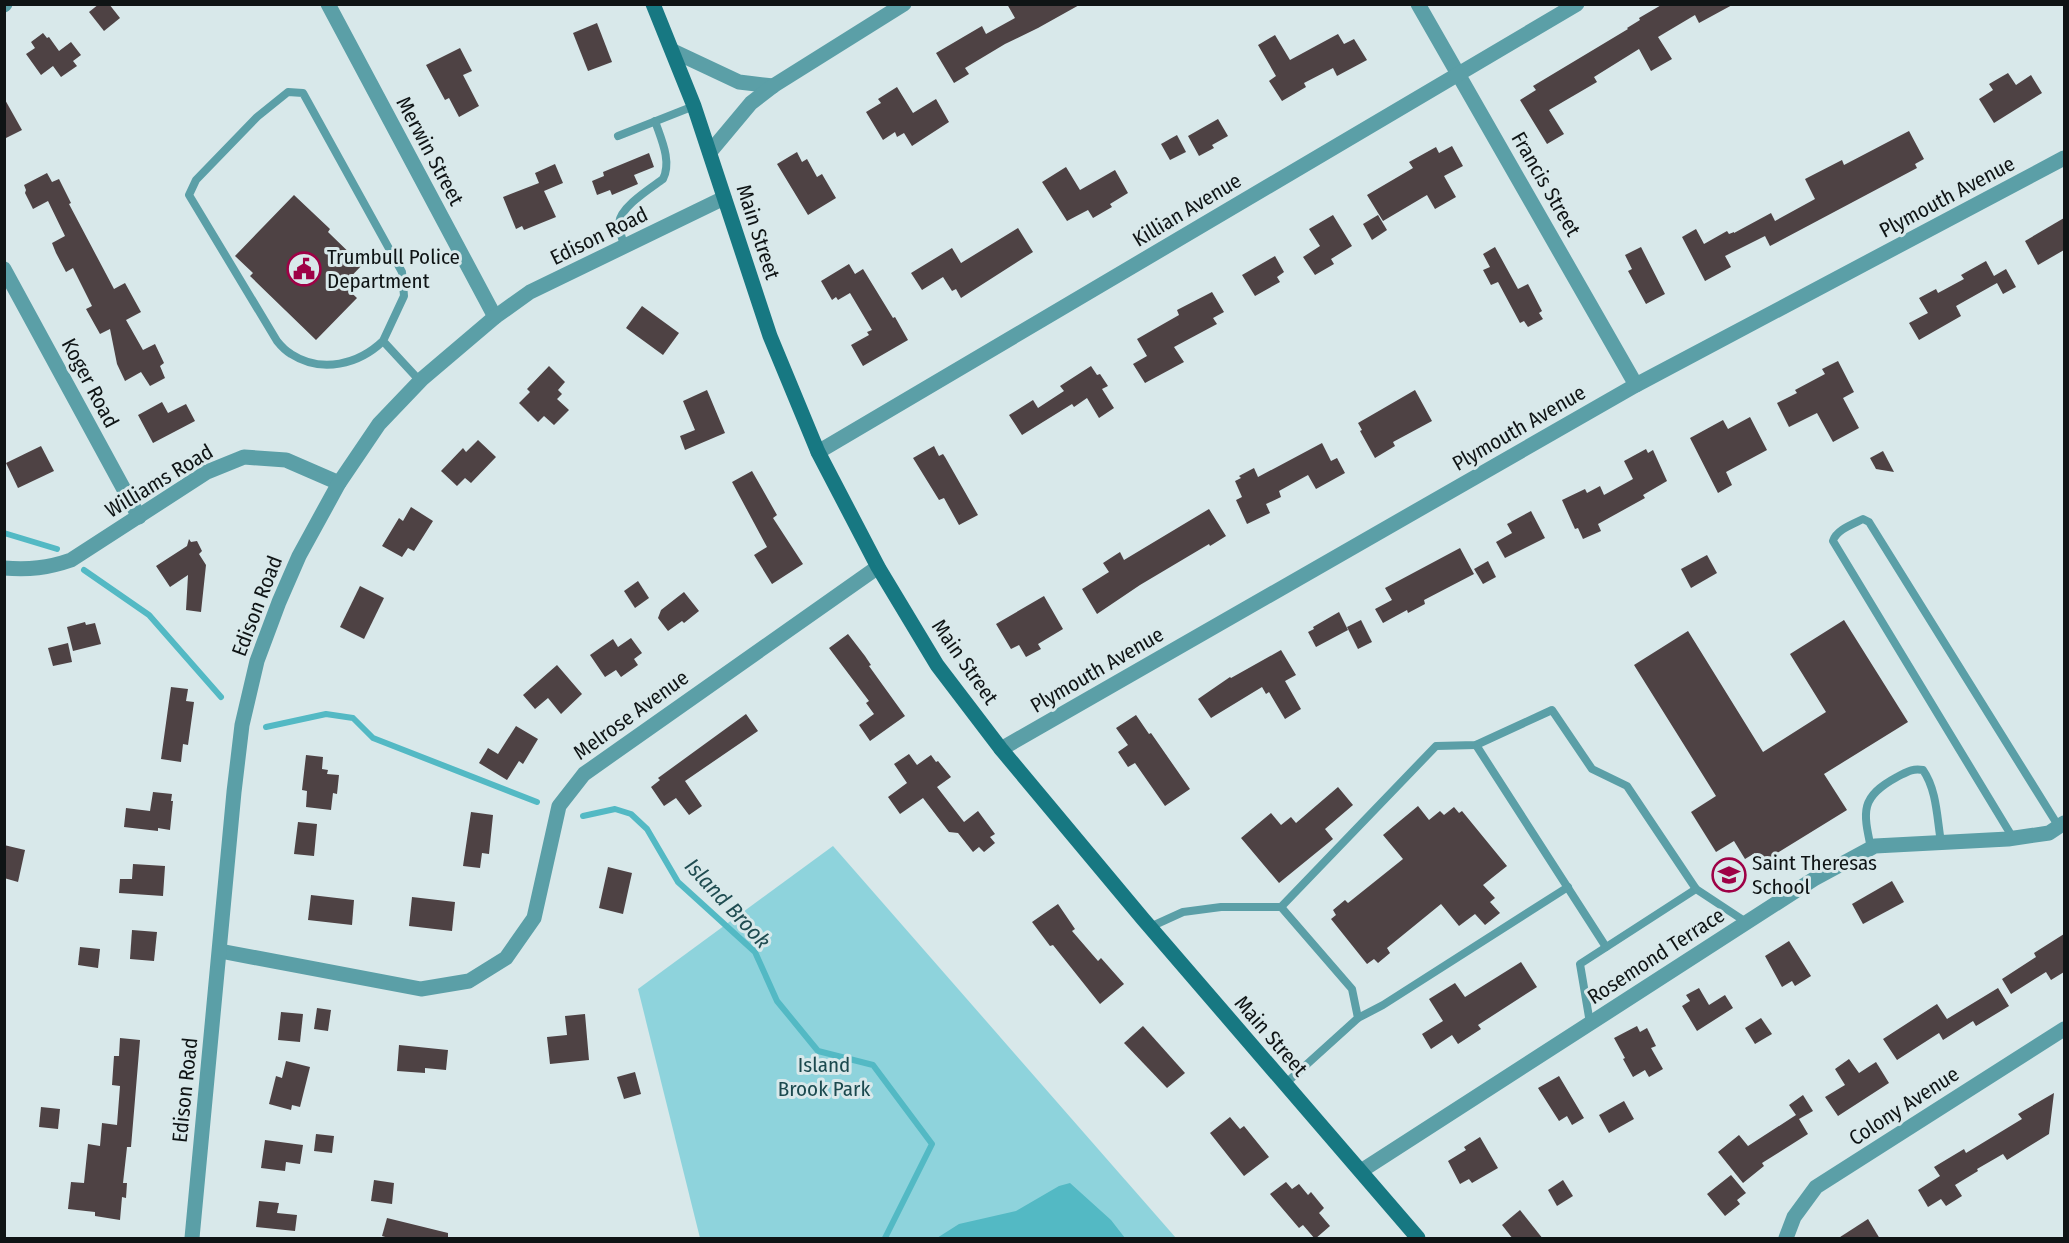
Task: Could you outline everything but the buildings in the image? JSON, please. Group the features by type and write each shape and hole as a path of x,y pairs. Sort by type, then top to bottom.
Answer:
{"main road":[{"name":"Main Street","path":"653,4 694,106 770,336 818,452 878,567 937,665 1001,749 1150,927 1418,1239"}],"street":[{"name":"Merwin Street","path":"328,4 495,317"},
{"path":"710,152 751,103 773,86 904,4"},
{"name":"Francis Street","path":"1418,4 1636,385"},
{"name":"Killian Avenue","path":"818,452 1577,4"},
{"path":"673,51 739,82 773,86"},
{"name":"Plymouth Avenue","path":"1001,749 1636,385 2064,158"},
{"name":"Edison Road","path":"192,1239 242,725 257,661 299,556 339,483 379,424 420,381 495,317 530,292 724,198"},
{"name":"Koger Road","path":"4,268 139,517"},
{"name":"Williams Road","path":"4,568 27,570 49,568 71,560 207,472 243,457 286,460 339,483"},
{"name":"Melrose Avenue","path":"220,951 421,989 469,981 507,958 534,918 559,806 584,774 878,567"},
{"name":"Rosemond Terrace","path":"1361,1171 1814,879 1875,846 2013,838 2049,833 2062,825"},
{"name":"Colony Avenue","path":"1786,1239 1794,1217 1816,1187 2064,1029"}],"lane":[{"path":"288,92 303,93 402,272 404,296 383,341 371,353 343,364 316,364 291,354 277,341 189,195 196,180 250,125 288,92"},
{"path":"618,136 694,106"},
{"path":"624,247 619,223 621,215 666,174 664,147 656,121"},
{"path":"383,341 420,381"},
{"path":"2013,838 1833,541 1834,536 1838,533 1863,519 1869,522 2062,825"},
{"path":"1150,927 1183,912 1221,907 1281,907 1436,746 1476,745 1552,710 1592,769 1627,786 1696,889 1746,922"},
{"path":"1476,745 1606,947"},
{"path":"1871,848 1865,808 1873,793 1913,768 1923,770 1928,778 1941,842"},
{"path":"1285,1084 1358,1018 1383,1005 1568,887"},
{"path":"1590,1023 1580,964 1696,889"},
{"path":"1281,907 1352,989 1358,1018"}],"green space":[{"name":"Island Brook Park","path":"833,846 1176,1238 700,1238 638,989"}],"shaded area":[{"path":"1070,1183 1111,1220 1125,1238 937,1238 959,1224 1016,1211 1059,1186"}],"waterway":[{"name":"Island Brook","path":"4,533 57,549"},
{"name":"Island Brook","path":"84,570 149,615 221,697"},
{"name":"Island Brook","path":"266,727 326,714 353,718 373,738 537,802"},
{"name":"Island Brook","path":"583,816 615,809 631,814 647,829 678,882 755,952 777,1001 818,1051 873,1065 932,1144 885,1238"}],"place":[{"name":"Trumbull Police Department","path":"304,269"},
{"name":"Saint Theresas School","path":"1729,875"}]}
